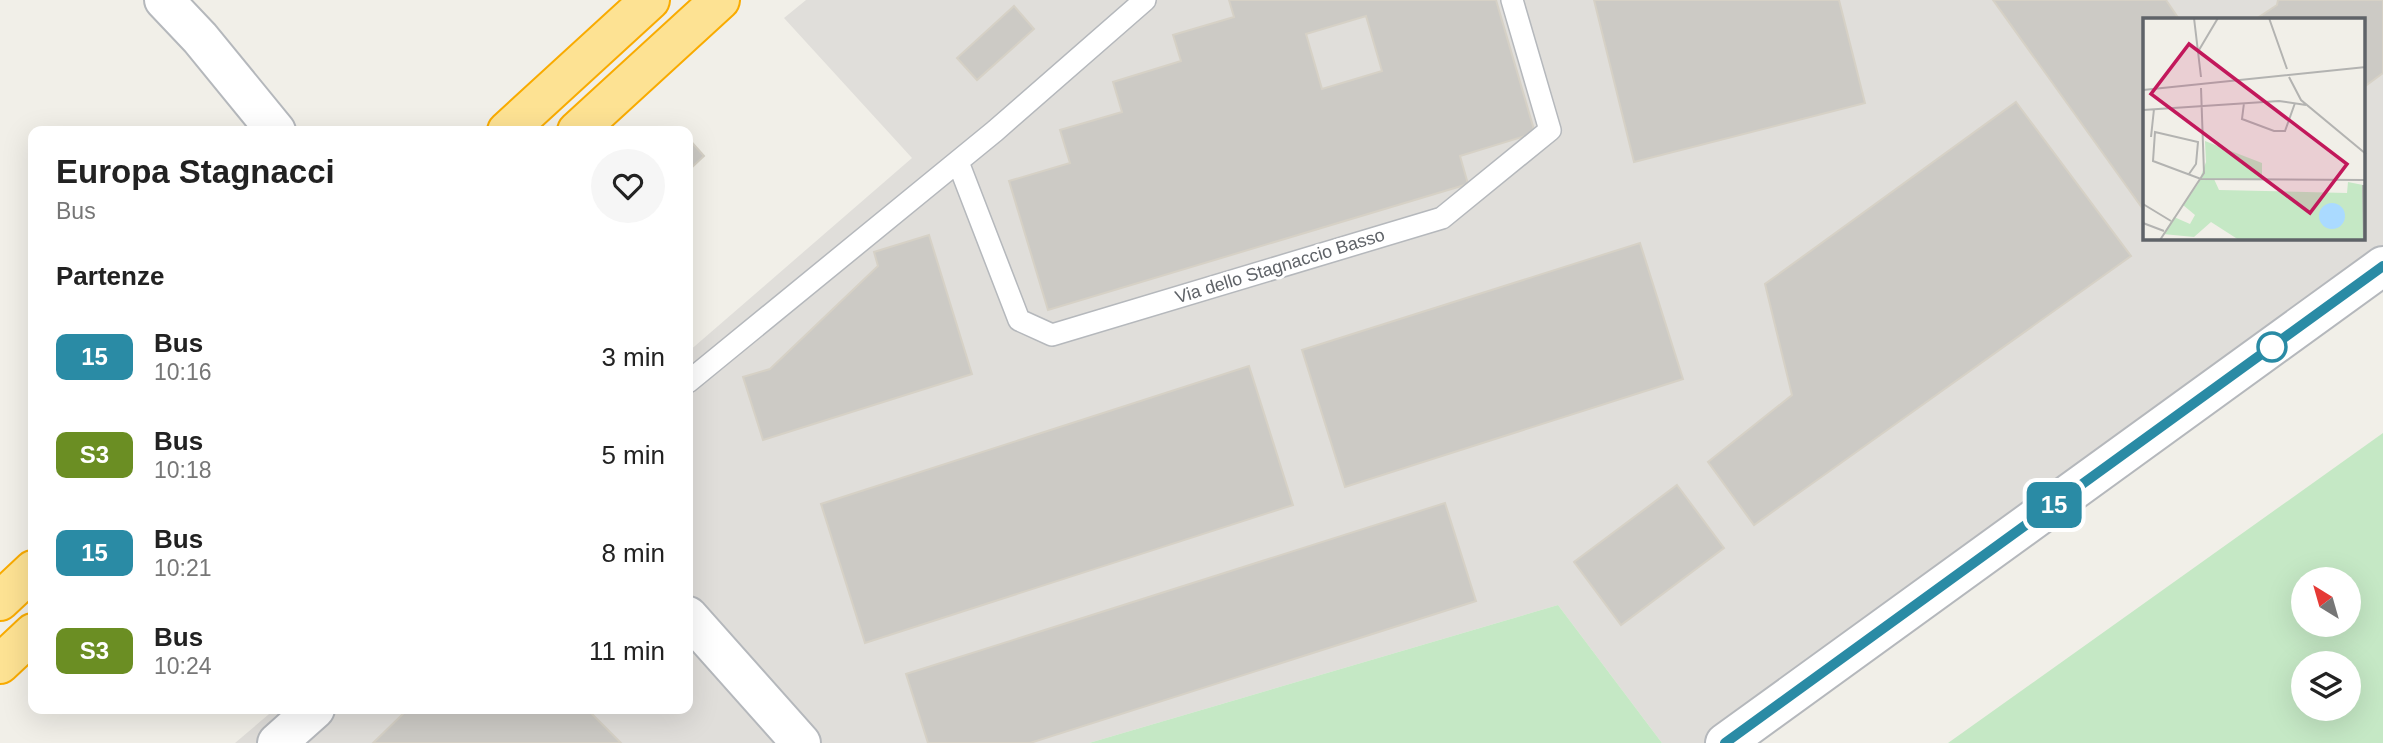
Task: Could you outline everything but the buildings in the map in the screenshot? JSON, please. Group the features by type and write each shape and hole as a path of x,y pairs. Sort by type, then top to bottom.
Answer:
{"highway":[{"path":"512,126 650,0"},
{"path":"583,126 720,0"},
{"path":"0,601 28,575"},
{"path":"0,664 28,638"}],"street":[{"path":"164,0 200,38 272,126"},
{"path":"1725,743 2383,266"},
{"path":"693,622 800,743"},
{"path":"277,743 309,714"}],"lane":[{"path":"693,378 958,162 1145,0"},
{"name":"Via dello Stagnaccio Basso","path":"958,162 1019,320 1052,335 1442,218 1550,130 1512,0"}],"shaded area":[{"path":"806,0 2383,0 2383,265 1725,743 1662,743 1558,605 1089,743 235,743 269,714 693,714 693,348 912,158 784,18"}],"green space":[{"path":"2383,433 2383,743 1948,743"},
{"path":"1558,605 1662,743 1089,743"}],"bus line":[{"name":"15","path":"1725,743 2383,266"}]}
